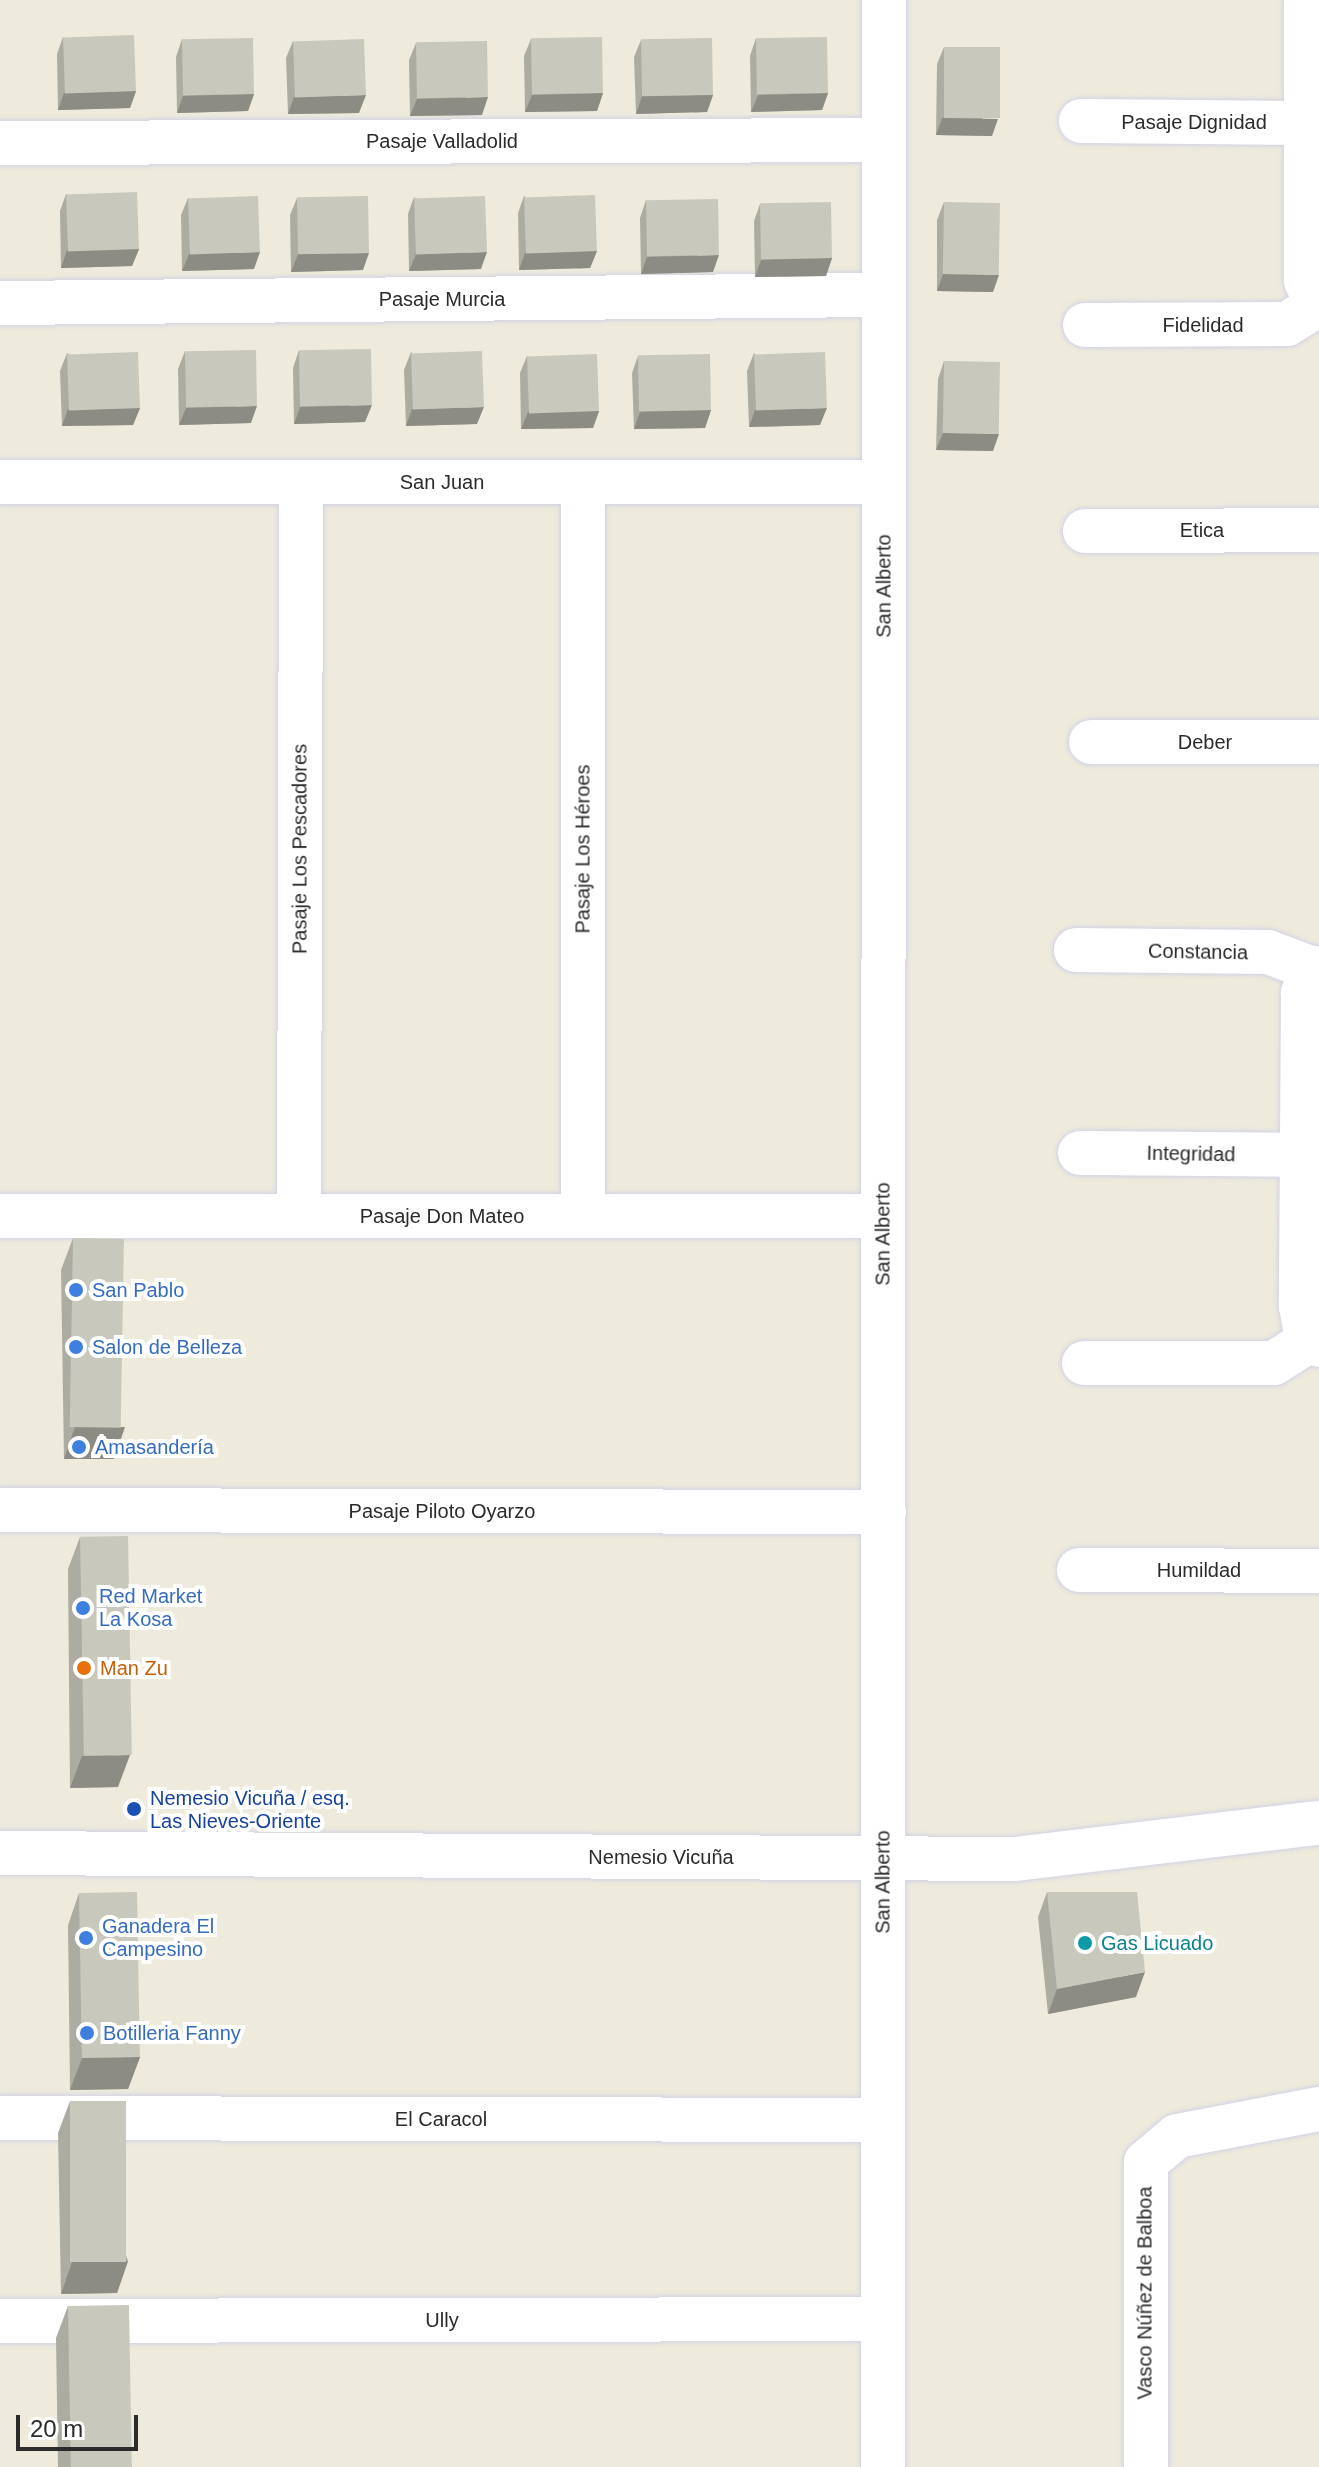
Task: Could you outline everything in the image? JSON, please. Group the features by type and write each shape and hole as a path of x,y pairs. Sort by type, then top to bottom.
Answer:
{"street":[{"name":"San Alberto","path":"883,2467 884,0"},
{"path":"1306,0 1306,281 1318,307"},
{"name":"Pasaje Dignidad","path":"1081,121 1306,123"},
{"name":"Pasaje Valladolid","path":"0,143 883,140"},
{"name":"Pasaje Murcia","path":"0,303 883,295"},
{"name":"Fidelidad","path":"1085,325 1287,324 1318,307"},
{"name":"San Juan","path":"0,482 884,482"},
{"name":"Pasaje Los Pescadores","path":"299,1216 301,482"},
{"name":"Pasaje Los Héroes","path":"583,482 583,1216"},
{"name":"Etica","path":"1085,531 1319,530"},
{"name":"Deber","path":"1091,742 1319,742"},
{"name":"Constancia","path":"1076,950 1268,952 1318,969"},
{"path":"1084,1363 1274,1363 1316,1342 1301,1318 1301,1155 1303,993 1318,969"},
{"name":"Integridad","path":"1080,1153 1301,1155"},
{"name":"Pasaje Don Mateo","path":"0,1216 883,1216"},
{"name":"Pasaje Piloto Oyarzo","path":"0,1510 884,1512"},
{"name":"Humildad","path":"1079,1570 1319,1571"},
{"name":"Nemesio Vicuña","path":"0,1853 882,1858 1126,1851 1319,1823"},
{"name":"Vasco Núñez de Balboa","path":"1146,2467 1146,2162 1177,2136 1319,2109"},
{"name":"El Caracol","path":"0,2118 883,2120"},
{"name":"Ully","path":"0,2321 883,2319"}],"building":[{"path":"134,35 136,91 65,93 63,37"},
{"path":"602,37 603,93 532,94 531,38"},
{"path":"827,37 828,93 757,94 756,38"},
{"path":"253,38 254,94 183,95 182,39"},
{"path":"712,38 713,95 642,96 641,39"},
{"path":"364,39 366,95 295,97 293,41"},
{"path":"487,41 488,97 417,98 416,42"},
{"path":"944,47 1000,47 1000,118 944,118"},
{"path":"137,192 139,249 68,251 66,194"},
{"path":"595,195 597,251 526,253 524,197"},
{"path":"258,196 260,252 190,254 188,198"},
{"path":"368,196 369,253 298,254 297,197"},
{"path":"485,196 487,252 416,254 414,198"},
{"path":"718,199 719,255 647,256 646,200"},
{"path":"831,202 832,258 761,259 760,203"},
{"path":"944,202 1000,203 999,275 943,274"},
{"path":"371,349 372,405 300,406 299,350"},
{"path":"256,350 257,406 186,407 185,351"},
{"path":"482,351 484,407 413,409 411,353"},
{"path":"138,352 140,408 69,410 67,354"},
{"path":"825,352 827,408 756,410 754,354"},
{"path":"597,354 599,411 529,413 527,356"},
{"path":"710,354 711,410 639,411 638,355"},
{"path":"944,361 1000,362 999,434 943,433"},
{"path":"73,1238 124,1239 121,1428 70,1427"},
{"path":"128,1536 132,1755 84,1756 80,1537"},
{"path":"137,1892 140,2057 82,2058 79,1893"},
{"name":"Gas Licuado","path":"1047,1892 1137,1892 1145,1972 1057,1989"},
{"path":"70,2101 126,2101 126,2262 70,2262"},
{"path":"129,2305 132,2467 71,2467 68,2306"}],"place":[{"name":"San Pablo","path":"76,1290"},
{"name":"Salon de Belleza","path":"76,1347"},
{"name":"Amasandería","path":"79,1447"},
{"name":"Red Market La Kosa","path":"83,1608"},
{"name":"Man Zu","path":"84,1668"},
{"name":"Nemesio Vicuña / esq. Las Nieves-Oriente","path":"134,1809"},
{"name":"Ganadera El Campesino","path":"86,1938"},
{"name":"Gas Licuado","path":"1085,1943"},
{"name":"Botilleria Fanny","path":"87,2033"}]}
